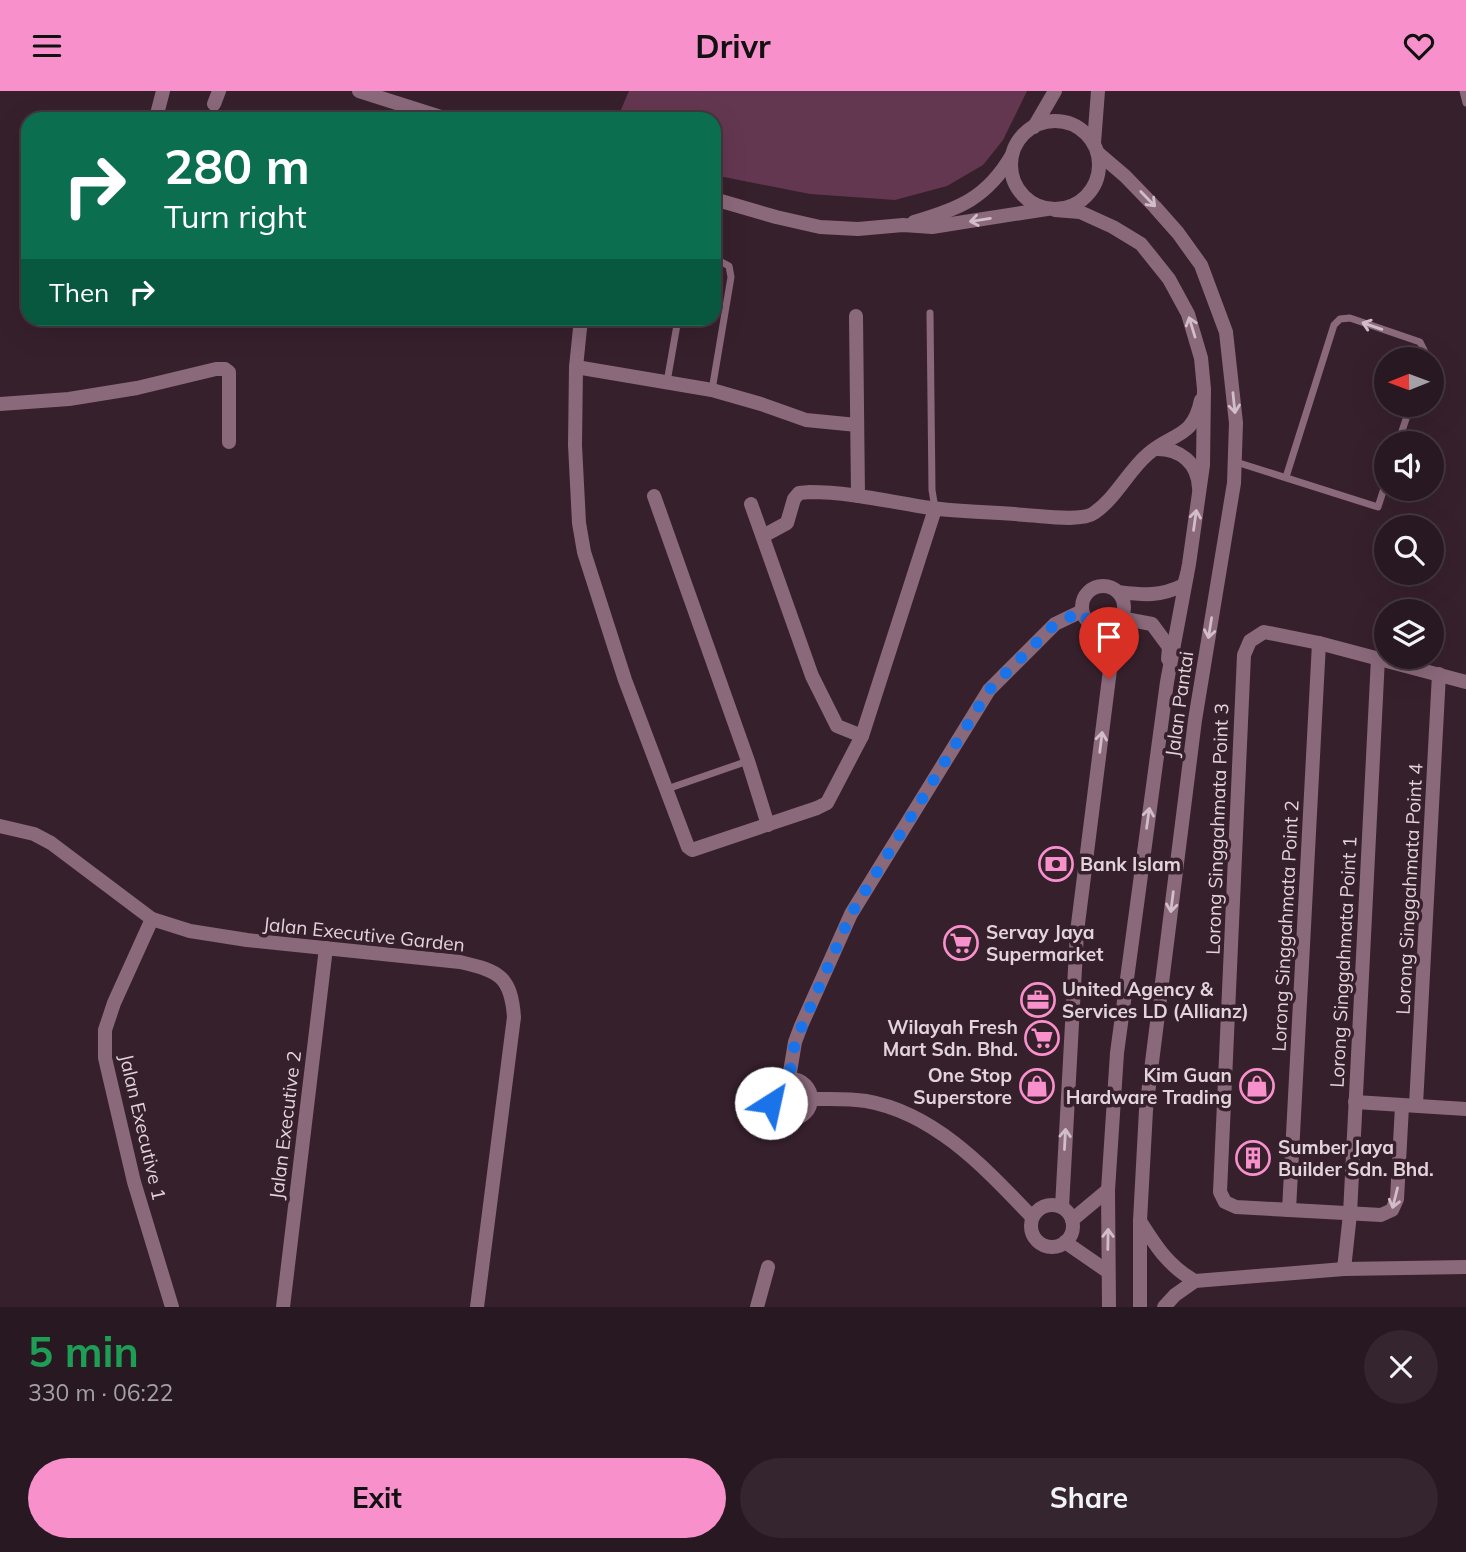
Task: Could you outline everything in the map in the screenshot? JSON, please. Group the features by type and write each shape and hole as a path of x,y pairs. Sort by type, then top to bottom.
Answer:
{"street":[{"path":"158,112 163,91"},
{"path":"359,91 425,112"},
{"path":"902,225 954,210 984,192 1001,174 1018,142 1034,127 1055,91"},
{"path":"721,200 820,227 858,229 902,225 932,227 1068,208 1080,202 1097,180 1100,166 1096,148 1098,91"},
{"path":"1034,127 1047,122 1074,125 1085,133 1096,148"},
{"name":"Jalan Pantai","path":"1096,148 1163,216 1201,265 1226,332 1236,423 1236,462 1195,720 1146,1110 1140,1221 1140,1307"},
{"path":"1013,153 1014,182 1022,194 1033,204 1051,209"},
{"name":"Jalan Pantai","path":"1051,209 1080,212 1141,244 1169,279 1188,314 1201,358 1203,389 1205,450 1189,564 1167,682 1117,1053 1108,1190 1109,1307"},
{"path":"856,316 858,496"},
{"path":"580,326 576,367 576,458 579,523 584,552 625,680 688,846 692,850 827,803 862,736 935,509"},
{"path":"576,367 712,390 806,420 856,425"},
{"path":"0,404 137,388 225,369 229,372 230,382 229,442"},
{"path":"762,536 787,523 794,499 799,493 823,492 858,496 935,509 1047,517 1093,515 1154,449 1182,433 1196,420 1203,389"},
{"path":"1154,449 1177,452 1187,459 1199,479 1199,492"},
{"path":"654,496 768,825"},
{"path":"751,504 812,676 836,726 862,736"},
{"path":"1167,682 1169,647 1153,624 1115,622 1096,627 1085,618 1082,611 1084,598 1093,588 1106,586 1118,592 1146,595 1167,593 1184,585 1189,564"},
{"path":"1062,1207 1042,1207 1032,1217 1031,1231 1039,1243 1052,1247 1065,1242 1072,1232 1072,1220 1062,1207 1077,932 1115,622 1123,605 1118,592"},
{"path":"789,1078 795,1042 851,914 989,690 1055,624 1082,611"},
{"name":"Lorong Singgahmata Point 3","path":"1350,1214 1236,1207 1225,1202 1220,1192 1244,655 1250,641 1264,632 1374,657"},
{"name":"Lorong Singgahmata Point 2","path":"1289,1210 1319,643"},
{"name":"Lorong Singgahmata Point 1","path":"1345,1269 1377,669"},
{"name":"Lorong Singgahmata Point 3","path":"1420,669 1466,682"},
{"name":"Lorong Singgahmata Point 4","path":"1350,1214 1381,1216 1392,1210 1397,1199 1409,1106 1439,674"},
{"name":"Jalan Executive Garden","path":"0,826 34,834 51,843 152,919 201,933 460,962 484,968 503,979 512,995 514,1017 477,1307"},
{"name":"Jalan Executive 1","path":"152,919 114,1003 105,1030 105,1058 134,1182 173,1307"},
{"name":"Jalan Executive 2","path":"283,1307 326,948"},
{"path":"789,1078 805,1083 812,1099 805,1114 789,1119 781,1117 771,1103 771,1094 781,1081 789,1078"},
{"path":"812,1099 866,1101 892,1107 924,1124 958,1146 987,1170 1032,1217"},
{"path":"1355,1103 1466,1109"},
{"path":"1072,1220 1108,1190"},
{"path":"1140,1221 1160,1253 1171,1265 1195,1281"},
{"path":"1065,1242 1107,1271"},
{"path":"757,1307 757,1299 768,1267"},
{"path":"1164,1307 1175,1295 1195,1281 1345,1269 1466,1267"}],"lane":[{"path":"1463,91 1466,103"},
{"path":"712,390 731,277 729,266 721,262"},
{"path":"929,313 932,490 935,509"},
{"path":"1286,477 1334,325 1340,319 1350,318 1420,342 1422,347"},
{"path":"667,383 677,326"},
{"path":"1236,462 1378,507 1380,501"},
{"path":"667,789 748,761"}],"shaded area":[{"path":"629,91 1027,91 1003,140 983,165 947,186 895,200 810,194 721,176 721,112 620,112"}],"place":[{"name":"Bank Islam","path":"1056,864"},
{"name":"Servay Jaya Supermarket","path":"961,943"},
{"name":"United Agency & Services LD (Allianz)","path":"1038,1000"},
{"name":"Wilayah Fresh Mart Sdn. Bhd.","path":"1042,1038"},
{"name":"One Stop Superstore","path":"1037,1086"},
{"name":"Kim Guan Hardware Trading","path":"1257,1086"},
{"name":"Sumber Jaya Builder Sdn. Bhd.","path":"1253,1158"}],"route":[{"path":"771,1103 771,1094 775,1087 789,1078 795,1042 851,914 989,690 1055,624 1082,611 1085,618 1096,627 1111,626 1109,679"}]}
